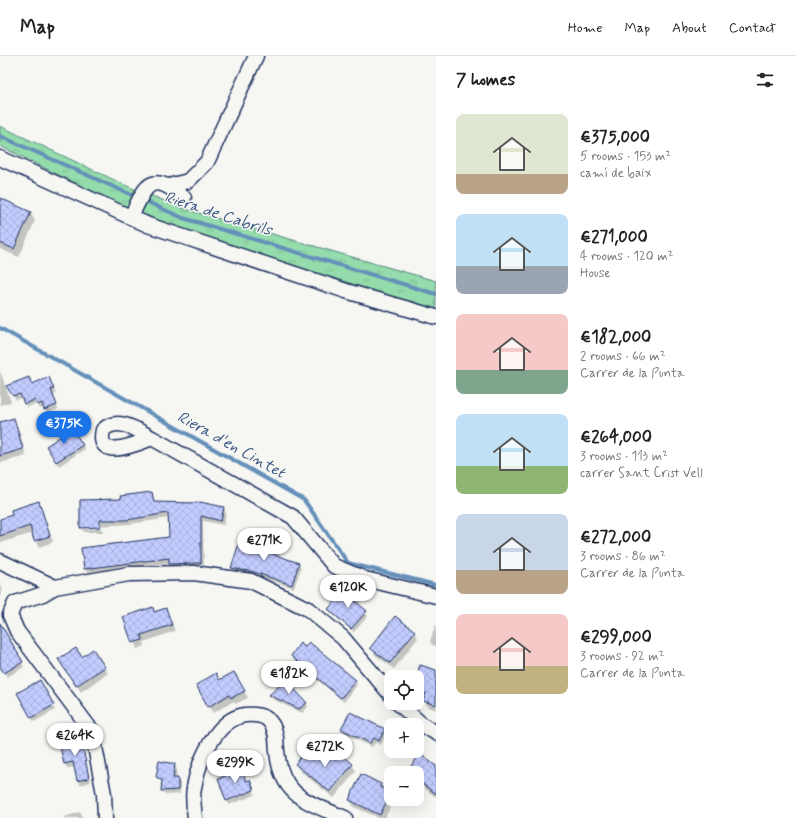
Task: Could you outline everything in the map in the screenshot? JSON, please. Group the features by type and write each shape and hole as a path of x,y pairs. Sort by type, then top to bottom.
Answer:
{"street":[{"path":"131,218 144,190 153,183 170,186 188,181 207,162 256,56"},
{"path":"0,158 148,225 346,291 436,317"},
{"path":"170,186 184,198"},
{"path":"152,438 293,517 334,566 365,579 436,596"},
{"path":"0,561 55,587"},
{"path":"104,818 104,794 92,731 17,631 10,616 15,603 43,594 55,587 129,574 194,573 251,582 308,609 344,638 384,687"},
{"path":"406,710 420,723 436,733"},
{"path":"195,818 194,789 199,768 216,735 226,723 236,716 247,714 260,715 270,721 275,732 279,768 283,780 291,789 302,799 345,818"}],"green space":[{"path":"0,126 127,186 185,209 436,281 436,311 188,231 124,207 0,146"}],"building":[{"path":"0,198 31,212 14,249 0,243"},
{"path":"29,377 32,384 49,377 54,389 51,390 57,405 44,410 42,403 37,405 35,400 24,404 20,394 13,396 6,386"},
{"path":"14,418 23,449 0,456 0,422"},
{"path":"72,429 83,445 56,462 46,446"},
{"path":"152,492 154,502 200,502 224,507 221,521 201,516 201,563 169,564 169,558 84,569 81,548 169,537 168,513 127,520 100,520 100,527 80,528 80,500 121,499 120,496"},
{"path":"39,501 50,536 34,541 30,526 0,536 0,519 12,515 11,510"},
{"path":"241,537 263,544 261,550 299,563 292,585 254,572 231,568"},
{"path":"347,588 358,598 355,601 367,611 351,629 328,609"},
{"path":"153,607 154,612 166,608 172,625 141,635 143,640 132,643 123,617"},
{"path":"395,616 415,631 390,663 370,648"},
{"path":"0,623 23,662 4,673 0,667"},
{"path":"309,642 356,680 341,698 291,656 300,643 305,647"},
{"path":"76,648 82,657 93,649 105,667 76,686 58,659"},
{"path":"420,665 436,670 436,705 424,701 426,693 424,693 424,670 418,670"},
{"path":"234,672 245,691 231,698 229,695 208,707 196,685 216,673 219,680"},
{"path":"40,680 54,705 31,718 17,693"},
{"path":"286,680 307,703 299,709 269,695"},
{"path":"350,712 384,729 384,731 379,741 374,738 370,743 341,729"},
{"path":"81,738 89,778 77,781 73,762 64,764 59,742"},
{"path":"307,749 324,762 334,749 353,764 330,792 295,764"},
{"path":"424,757 436,766 436,794 424,785 424,766 411,766 417,758"},
{"path":"159,761 175,764 173,778 178,778 178,790 161,791 162,780 156,777"},
{"path":"240,766 246,781 250,780 254,790 226,801 218,779 225,776 223,772"},
{"path":"361,774 381,784 380,787 384,789 384,806 380,815 349,800"}],"waterway":[{"name":"Riera de Cabrils","path":"0,136 183,218 436,294"},
{"name":"Riera d'en Cintet","path":"0,328 304,500 348,563 436,585"}]}
